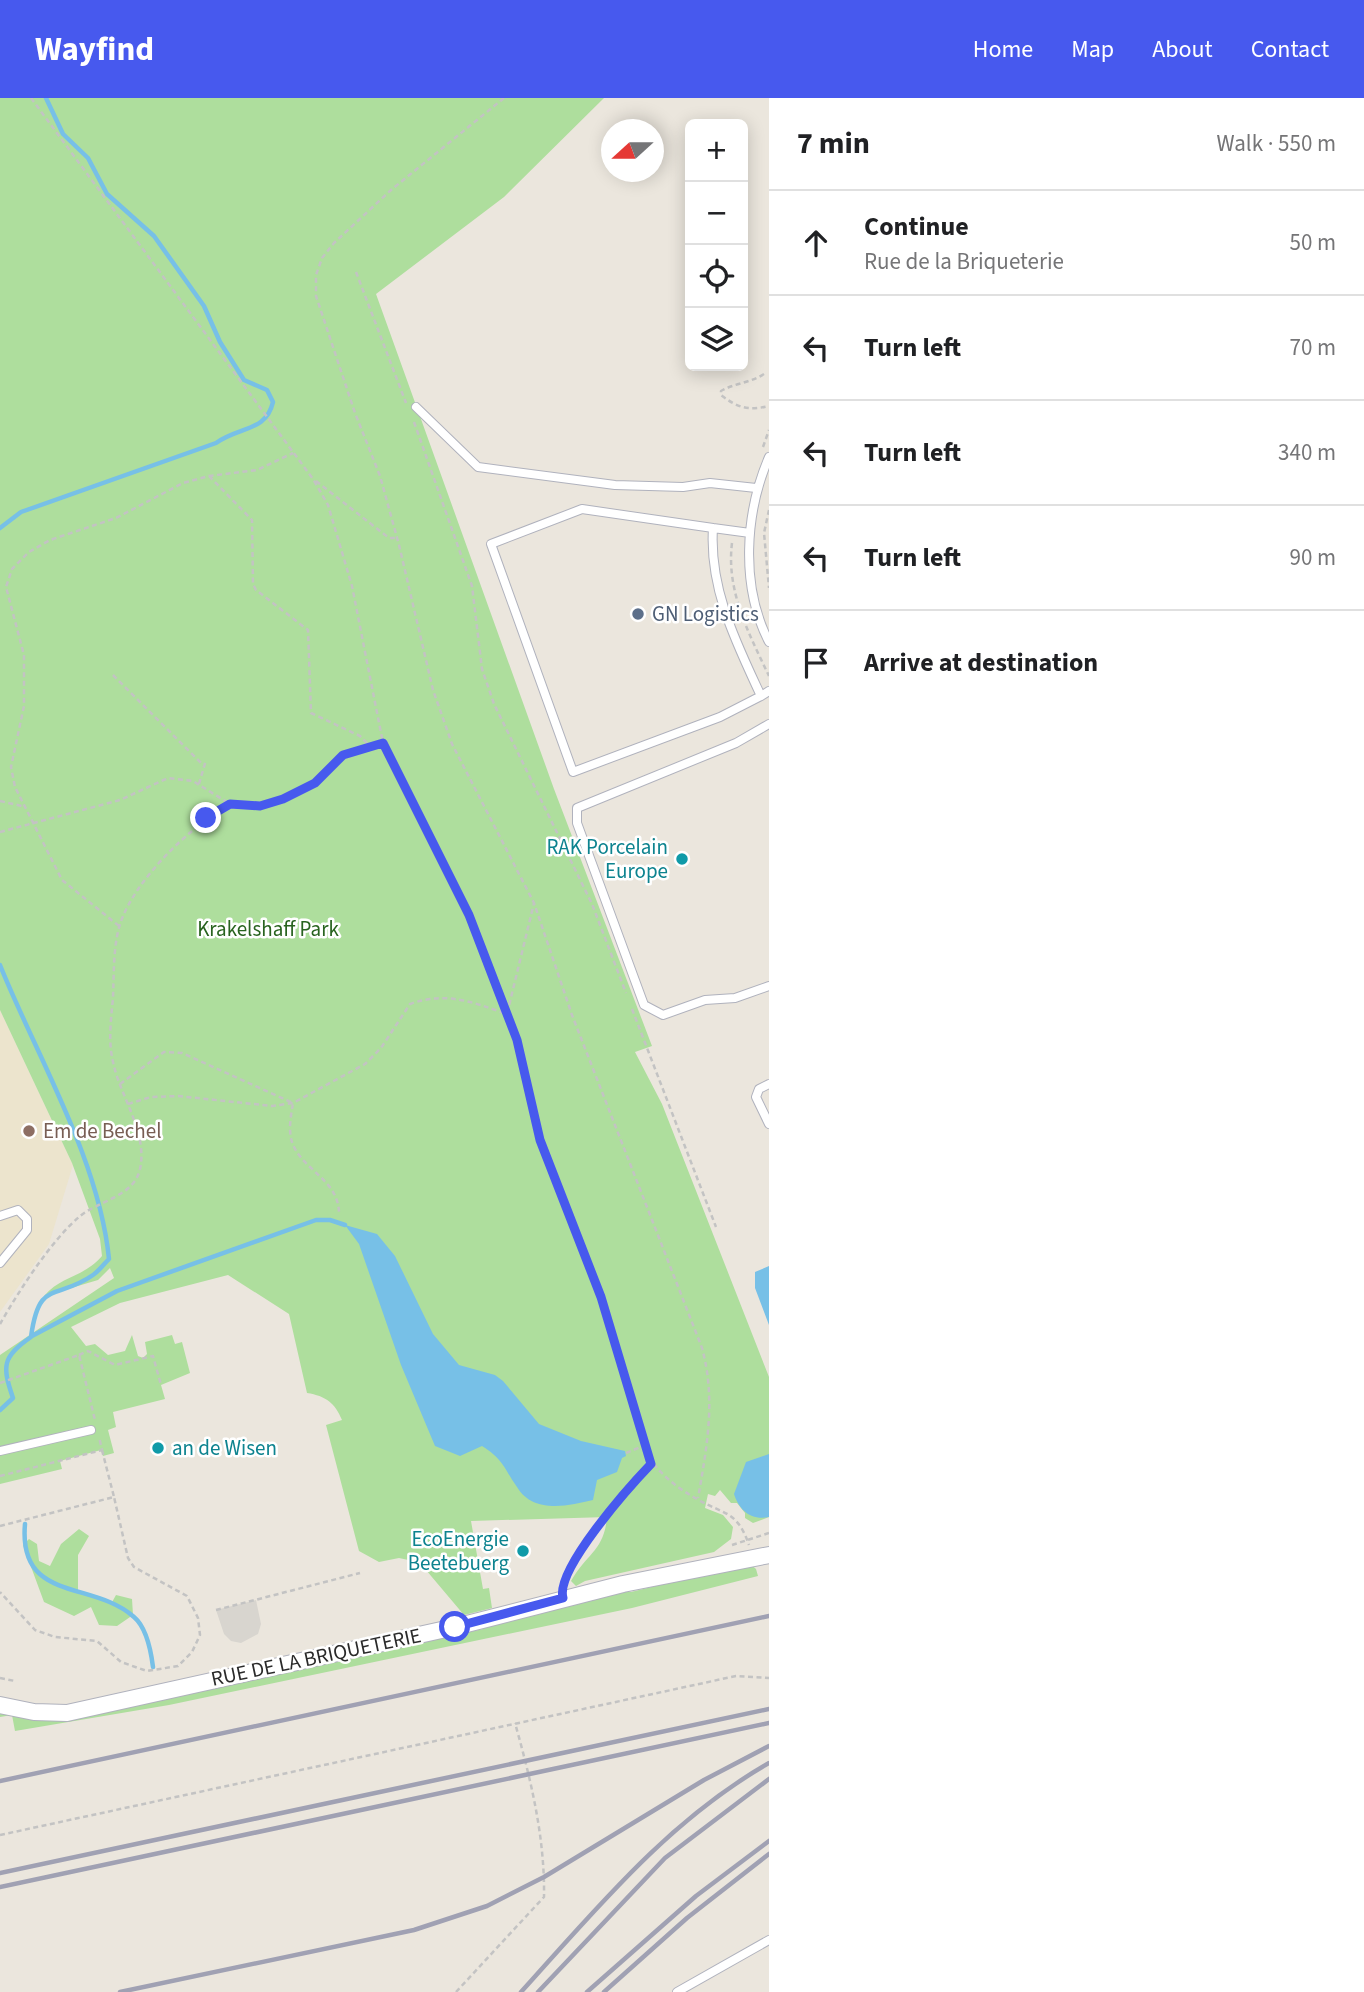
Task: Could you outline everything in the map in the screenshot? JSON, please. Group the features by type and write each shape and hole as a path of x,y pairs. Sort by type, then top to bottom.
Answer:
{"street":[{"name":"RUE DE LA BRIQUETERIE","path":"0,1705 34,1712 67,1713 455,1627 562,1594 761,1557"}],"lane":[{"path":"416,407 478,467 615,485 683,487 710,483 756,488"},
{"path":"769,457 756,488 750,533 751,580 762,628 769,642"},
{"path":"713,528 711,559 721,598 736,643 765,694 720,717 573,772 492,544 582,509 750,533"},
{"path":"769,724 736,743 577,808 577,823 644,1005 663,1015 705,1000 735,998 769,986"},
{"path":"769,1084 759,1089 756,1097 769,1124"},
{"path":"0,1216 18,1210 27,1219 27,1230 0,1263"},
{"path":"0,1451 91,1430"},
{"path":"677,1992 769,1940"}],"path":[{"path":"32,98 313,479 328,505 352,586 383,743 469,915 507,1014 523,1060 531,1109 540,1140 601,1297 643,1446 651,1464 698,1500 725,1510 761,1557"},
{"path":"504,98 391,190 343,234 322,258 316,275 316,296 322,320 380,476 433,690 452,744 534,903 572,1015 702,1348 709,1373 711,1398 708,1441 698,1500"},
{"path":"356,272 472,586 482,669 494,704 592,904 716,1227"},
{"path":"764,374 750,383 728,387 721,391 721,395 736,406 751,410 769,406"},
{"path":"120,926 62,880 15,786 11,767 24,706 24,655 6,587 12,569 29,552 50,540 116,518 183,483 209,476 257,470 293,453"},
{"path":"209,476 252,520 253,584 256,590 308,630 311,713 360,736 368,745"},
{"path":"313,479 389,538 397,538"},
{"path":"769,510 764,533 769,588"},
{"path":"0,587 6,587"},
{"path":"113,675 204,766"},
{"path":"0,832 120,800 168,778 200,784 230,804 260,806 283,799 315,783 343,755 368,745 383,743"},
{"path":"200,784 206,760"},
{"path":"0,802 26,807"},
{"path":"0,1324 27,1281 81,1215 128,1188 137,1178 141,1167 140,1149 113,1061 110,1034 120,926 137,893 159,864 206,818 230,804"},
{"path":"507,1014 534,903"},
{"path":"127,1104 151,1097 178,1096 272,1106 293,1103 365,1065 381,1048 410,1004 442,996 461,998 507,1014"},
{"path":"120,1084 164,1052 182,1053 293,1103"},
{"path":"293,1103 291,1141 299,1155 332,1188 339,1214"},
{"path":"79,1355 88,1352 115,1365 153,1356 161,1385"},
{"path":"2,1383 72,1358"},
{"path":"626,1453 643,1446"},
{"path":"0,1591 35,1630 55,1637 97,1641 121,1662 147,1671 178,1666 192,1652 200,1635 198,1618 187,1596 134,1567 128,1558 102,1450"},
{"path":"562,1594 569,1566 651,1464"},
{"path":"0,1526 114,1497"},
{"path":"216,1610 360,1573"},
{"path":"0,1835 736,1676 769,1678"},
{"path":"0,1678 15,1681"},
{"path":"456,1992 544,1897 545,1861 514,1724"}],"shaded area":[{"name":"Em de Bechel","path":"0,1010 73,1165 49,1244 0,1312"},
{"path":"256,1600 261,1624 258,1634 241,1643 231,1641 224,1634 216,1610"}],"green space":[{"name":"Krakelshaff Park","path":"0,98 604,98 504,197 376,294 554,789 652,1046 635,1052 662,1104 769,1377 769,1517 753,1523 745,1518 745,1513 737,1503 731,1503 720,1490 715,1496 708,1494 705,1508 723,1515 733,1527 731,1539 714,1552 585,1581 576,1586 571,1581 599,1545 607,1517 471,1521 483,1589 489,1588 492,1608 464,1615 426,1570 413,1561 399,1558 379,1562 359,1551 326,1425 342,1420 329,1401 307,1393 289,1314 228,1275 120,1303 71,1327 86,1346 95,1344 108,1355 125,1351 132,1335 138,1356 143,1358 147,1354 145,1342 172,1335 175,1344 182,1342 190,1373 161,1385 165,1399 113,1412 116,1427 108,1430 114,1453 103,1456 101,1450 60,1461 62,1469 0,1484 0,1355 114,1278 110,1268 98,1280 44,1296 58,1284 87,1269 102,1256 100,1239 72,1163 0,1010"},
{"path":"79,1529 89,1536 78,1555 78,1591 111,1604 116,1595 132,1599 133,1615 117,1626 99,1625 91,1607 74,1616 44,1602 23,1545 29,1539 37,1544 39,1561 50,1566 61,1544"},
{"path":"749,1563 756,1569 758,1576 632,1608 169,1705 15,1731 12,1715 0,1717 0,1713 69,1720 483,1629 488,1625 625,1591 631,1592"}],"water":[{"path":"345,1225 377,1234 395,1256 433,1334 459,1365 495,1375 539,1424 581,1441 625,1451 626,1456 622,1458 617,1472 597,1480 593,1500 562,1506 541,1505 524,1496 499,1460 482,1446 460,1456 435,1446 401,1365 359,1244"},
{"path":"769,1266 769,1325 755,1288 755,1272"},
{"path":"769,1454 769,1517 751,1516 739,1505 734,1494 746,1462"}],"waterway":[{"path":"0,528 21,512 216,443 258,424 270,412 273,402 267,390 244,380 220,342 204,306 154,236 107,194 88,158 63,134 46,98"},
{"path":"0,965 80,1146 103,1221 109,1259 93,1275 80,1283 44,1298 34,1318 31,1337 14,1350 7,1363 7,1378 13,1398 0,1410"},
{"path":"32,1336 117,1291 316,1220 330,1220 345,1225"},
{"path":"25,1524 26,1549 33,1567 62,1586 99,1598 134,1617 145,1633 153,1667"}],"railway":[{"path":"0,1781 769,1616"},
{"path":"0,1873 769,1709"},
{"path":"0,1887 769,1723"},
{"path":"120,1992 414,1930 487,1906 544,1877 704,1780 769,1746"},
{"path":"521,1992 606,1898 667,1838 699,1811 769,1763"},
{"path":"538,1992 665,1858 769,1779"},
{"path":"587,1992 696,1896 769,1841"},
{"path":"604,1992 687,1918 769,1854"}],"place":[{"name":"GN Logistics","path":"638,614"},
{"name":"RAK Porcelain Europe","path":"682,859"},
{"name":"Em de Bechel","path":"29,1131"},
{"name":"an de Wisen","path":"158,1448"},
{"name":"EcoEnergie Beetebuerg","path":"523,1551"}],"route":[{"path":"206,818 230,804 260,806 283,799 315,783 343,755 368,745 383,743 469,915 517,1040 540,1140 601,1297 643,1446 651,1464 569,1566 561,1590 563,1598 455,1627"}]}
